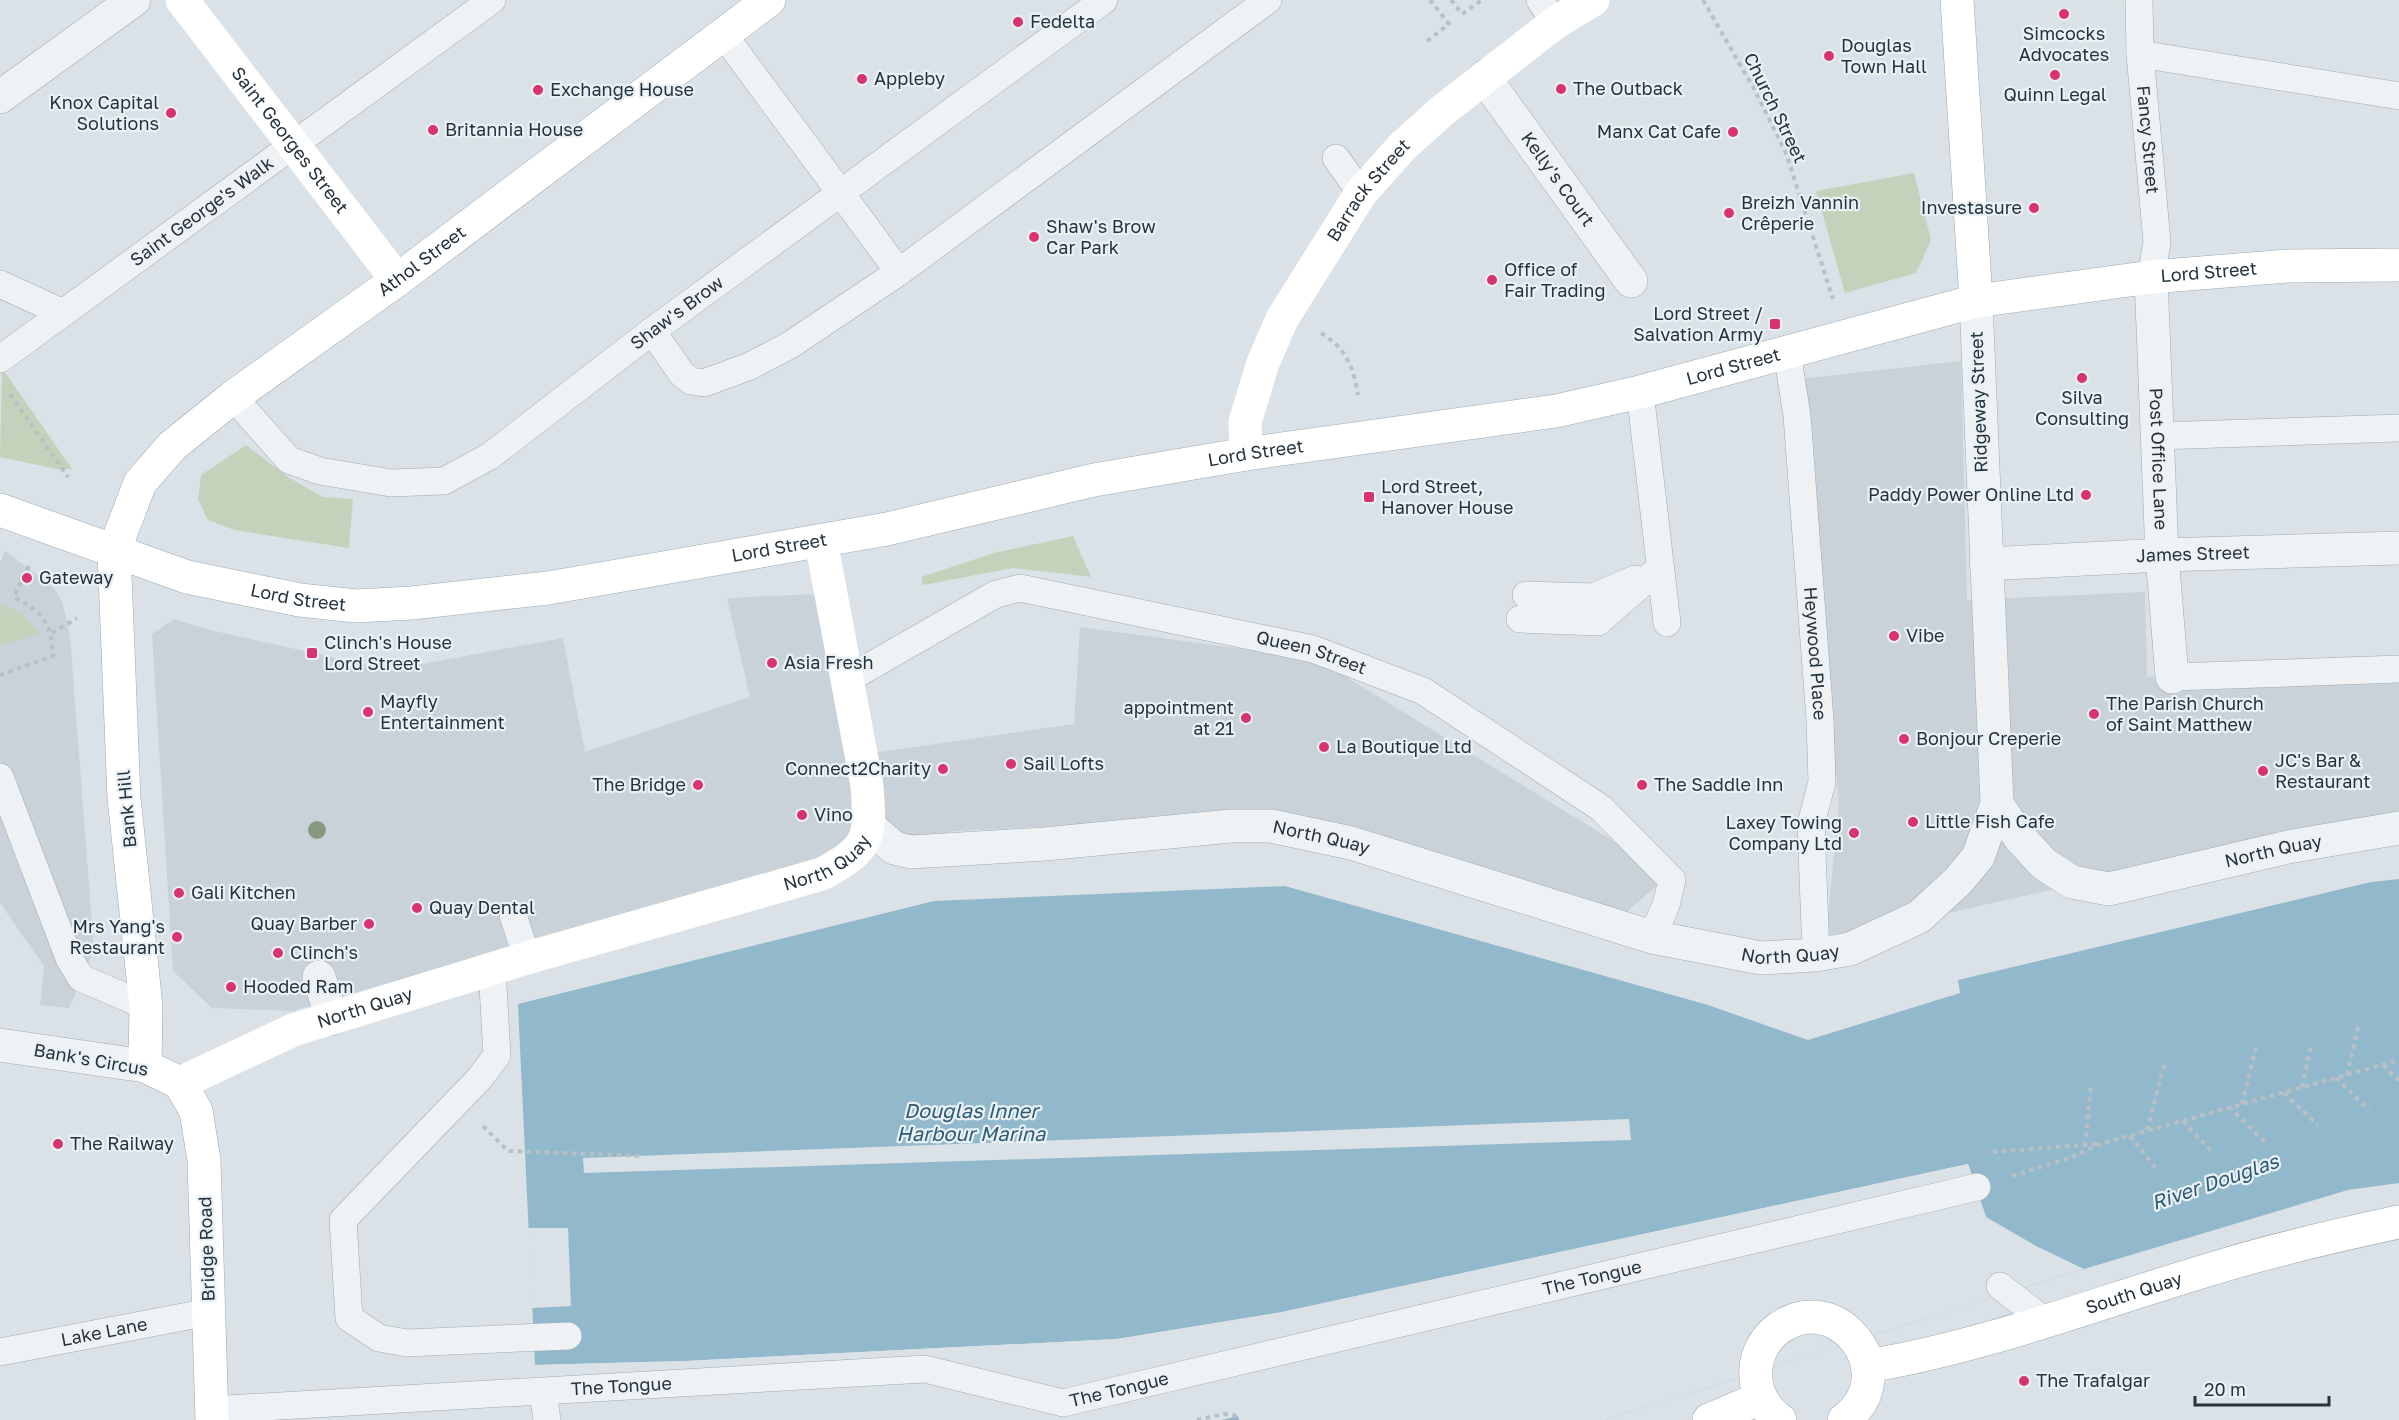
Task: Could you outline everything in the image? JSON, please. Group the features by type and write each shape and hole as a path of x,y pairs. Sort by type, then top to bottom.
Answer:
{"main road":[{"name":"Saint Georges Street","path":"182,0 397,280"},
{"name":"Athol Street","path":"114,551 140,483 172,446 233,397 397,280 769,0"},
{"name":"Barrack Street","path":"1246,454 1245,422 1263,363 1282,319 1361,193 1403,146 1484,77 1548,12 1593,0"},
{"name":"Ridgeway Street","path":"1958,0 1976,301"},
{"name":"Lord Street","path":"0,510 114,551 213,583 300,600 356,606 412,603 548,588 821,541 886,529 1094,480 1246,454 1556,411 1640,392 1976,301 2151,277 2288,266 2399,265"},
{"path":"821,541 867,786 870,827"},
{"name":"Bank Hill","path":"114,551 124,798 146,1006 146,1066"},
{"name":"North Quay","path":"180,1083 293,1030 527,958 822,874 843,863 860,847 870,827"},
{"name":"Bank's Circus","path":"146,1066 180,1083"},
{"name":"Bridge Road","path":"180,1083 196,1111 204,1160 211,1415"},
{"name":"South Quay","path":"1868,1366 1920,1357 2045,1321 2219,1266 2399,1222"},
{"path":"1709,1420 1770,1409 1756,1383 1756,1366 1760,1351 1769,1336 1781,1326 1796,1319 1812,1317 1828,1319 1843,1327 1855,1337 1864,1351 1868,1366 1868,1384 1862,1401 1844,1420"}],"street":[{"path":"3,87 134,0"},
{"name":"Kelly's Court","path":"1484,77 1631,281"},
{"name":"Post Office Lane","path":"2151,277 2162,555 2172,676"},
{"name":"Ridgeway Street","path":"1976,301 1997,804"},
{"name":"James Street","path":"1986,564 2162,555 2399,548"},
{"name":"North Quay","path":"870,827 894,848 911,852 1044,844 1231,826 1271,826 1351,843 1653,938 1761,958 1816,955 1850,949 1920,917 1958,881 1978,857 1997,804"},
{"name":"North Quay","path":"1997,804 2020,838 2044,864 2072,882 2109,889 2288,846 2399,828"},
{"path":"319,977 332,1019"},
{"name":"Bank's Circus","path":"0,1044 146,1066"}],"lane":[{"name":"Saint George's Walk","path":"0,359 492,0"},
{"name":"Shaw's Brow","path":"233,397 289,460 320,471 392,483 444,481 489,456 652,331 1104,0"},
{"path":"652,331 682,374 691,381 704,383 750,366 790,345 899,272 1268,0"},
{"name":"Fancy Street","path":"2139,0 2140,54 2157,242 2151,277"},
{"path":"723,34 899,272"},
{"path":"2140,54 2399,96"},
{"path":"1336,158 1361,193"},
{"path":"0,284 63,313"},
{"name":"Heywood Place","path":"1787,352 1797,416 1820,720 1822,782 1811,824 1816,955"},
{"path":"1640,392 1667,623"},
{"path":"2157,436 2399,428"},
{"path":"1523,607 1598,622 1660,568"},
{"name":"Queen Street","path":"848,679 996,594 1020,588 1313,649 1423,691 1601,808 1672,880 1666,905 1653,938"},
{"path":"2172,676 2399,669"},
{"path":"0,777 69,958 81,978 146,1006"},
{"path":"513,915 527,958"},
{"path":"492,969 496,1055 473,1086 343,1220 349,1318 379,1338 407,1343 568,1336"},
{"name":"The Tongue","path":"211,1415 925,1369 1063,1403 1977,1187"},
{"path":"2000,1286 2045,1321"},
{"name":"Lake Lane","path":"0,1352 209,1312"},
{"path":"543,1393 548,1420"}],"path":[{"path":"1427,40 1449,24 1430,0"},
{"path":"1451,0 1462,14 1482,0"},
{"name":"Church Street","path":"1702,0 1754,89 1786,153 1834,302"},
{"path":"1316,330 1335,342 1347,356 1355,372 1358,395"},
{"path":"6,389 68,477"},
{"path":"0,675 53,656 52,633 47,622 33,607 14,597 33,560"},
{"path":"52,633 77,618"},
{"path":"2347,1075 2358,1027"},
{"path":"2302,1087 2311,1046"},
{"path":"2242,1104 2256,1047"},
{"path":"1977,1187 2130,1136 2383,1065 2398,1060 2399,1052"},
{"path":"2147,1131 2165,1062"},
{"path":"2383,1065 2399,1081"},
{"path":"2336,1078 2368,1110"},
{"path":"2084,1151 2091,1084"},
{"path":"2283,1093 2318,1125"},
{"path":"2229,1107 2265,1142"},
{"path":"2182,1121 2214,1154"},
{"path":"115,1137 121,1136"},
{"path":"2130,1136 2158,1171"},
{"path":"508,1151 643,1156"},
{"path":"1197,1420 1224,1414 1238,1416"}],"shaded area":[{"path":"1961,361 1967,600 2145,592 2147,677 2399,664 2399,817 2140,870 1863,932 1826,934 1839,805 1799,379"},
{"path":"5,551 54,588 63,604 70,637 94,950 69,1008 40,1005 44,966 0,903 0,563"},
{"path":"817,594 845,757 1074,724 1080,627 1317,659 1669,875 1624,914 1269,816 956,831 823,856 292,1011 212,1008 173,971 152,634 174,619 206,629 390,670 563,638 585,752 750,697 727,598"}],"green space":[{"path":"1914,173 1931,240 1916,273 1845,293 1816,191"},
{"path":"2,368 72,469 56,469 0,457"},
{"path":"246,445 288,477 323,497 353,499 349,548 234,530 208,520 198,499 201,475"},
{"path":"1073,536 1091,577 1013,568 923,585 921,577 994,553"},
{"path":"0,602 24,615 39,634 0,645"}],"water":[{"name":"Douglas Inner Harbour Marina","path":"2399,879 2399,1183 2348,1190 2084,1269 1605,1420 1222,1420 1986,1217 1968,1164 1282,1312 1117,1339 685,1361 535,1365 518,1004 934,901 1285,886 1708,1005 1808,1040 1960,993 1958,980 2371,882"}],"pier":[{"path":"1629,1119 1631,1140 584,1173 583,1158"},
{"path":"1968,1164 1986,1217 2036,1246 2084,1269 1605,1420 1239,1420 1238,1416 1219,1420 1222,1417 1648,1296 1982,1215 1966,1168 1282,1315 1117,1342 685,1364 535,1368 532,1365 685,1361 1117,1339 1282,1312"},
{"path":"528,1228 568,1228 571,1306 532,1308"}],"place":[{"name":"Simcocks Advocates","path":"2064,14"},
{"name":"Fedelta","path":"1018,22"},
{"name":"Douglas Town Hall","path":"1829,56"},
{"name":"Quinn Legal","path":"2055,75"},
{"name":"Appleby","path":"862,79"},
{"name":"The Outback","path":"1561,89"},
{"name":"Exchange House","path":"538,90"},
{"name":"Knox Capital Solutions","path":"171,113"},
{"name":"Britannia House","path":"433,130"},
{"name":"Manx Cat Cafe","path":"1733,132"},
{"name":"Investasure","path":"2034,208"},
{"name":"Breizh Vannin Crêperie","path":"1729,213"},
{"name":"Shaw's Brow Car Park","path":"1034,237"},
{"name":"Office of Fair Trading","path":"1492,280"},
{"name":"Lord Street / Salvation Army","path":"1775,324"},
{"name":"Silva Consulting","path":"2082,378"},
{"name":"Paddy Power Online Ltd","path":"2086,495"},
{"name":"Lord Street, Hanover House","path":"1369,497"},
{"name":"Gateway","path":"27,578"},
{"name":"Vibe","path":"1894,636"},
{"name":"Clinch's House Lord Street","path":"312,653"},
{"name":"Asia Fresh","path":"772,663"},
{"name":"Mayfly Entertainment","path":"368,712"},
{"name":"The Parish Church of Saint Matthew","path":"2094,714"},
{"name":"appointment at 21","path":"1246,718"},
{"name":"Bonjour Creperie","path":"1904,739"},
{"name":"La Boutique Ltd","path":"1324,747"},
{"name":"Sail Lofts","path":"1011,764"},
{"name":"Connect2Charity","path":"943,769"},
{"name":"JC's Bar & Restaurant","path":"2263,771"},
{"name":"The Bridge","path":"698,785"},
{"name":"The Saddle Inn","path":"1642,785"},
{"name":"Vino","path":"802,815"},
{"name":"Little Fish Cafe","path":"1913,822"},
{"name":"Laxey Towing Company Ltd","path":"1854,833"},
{"name":"Gali Kitchen","path":"179,893"},
{"name":"Quay Dental","path":"417,908"},
{"name":"Quay Barber","path":"369,924"},
{"name":"Mrs Yang's Restaurant","path":"177,937"},
{"name":"Clinch's","path":"278,953"},
{"name":"Hooded Ram","path":"231,987"},
{"name":"The Railway","path":"58,1144"},
{"name":"The Trafalgar","path":"2024,1381"}],"water label":[{"name":"River Douglas","path":"2215,1182"}]}
